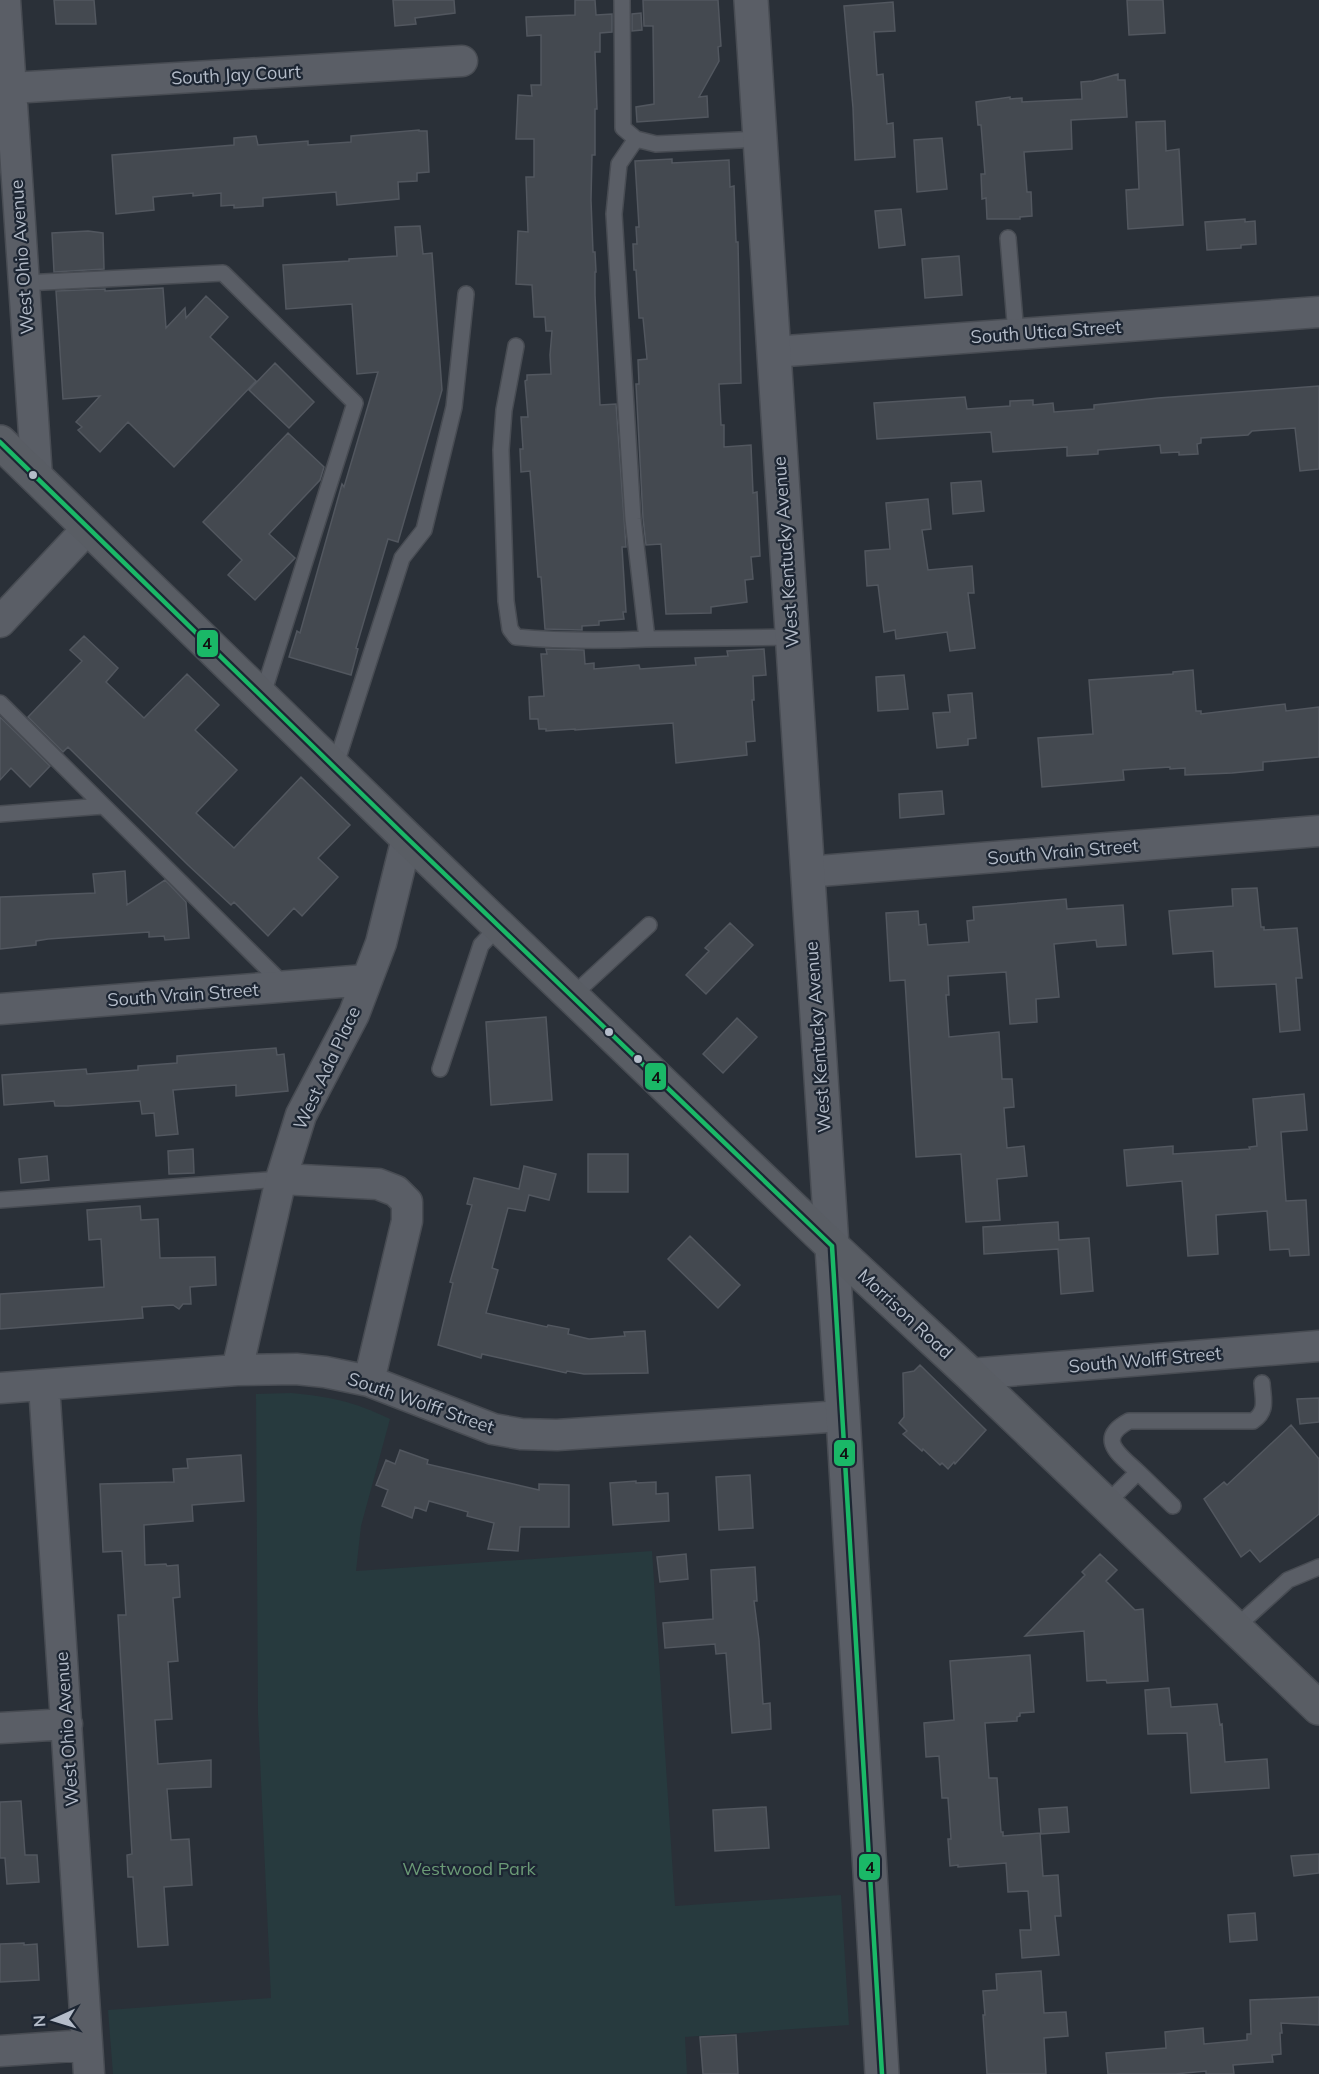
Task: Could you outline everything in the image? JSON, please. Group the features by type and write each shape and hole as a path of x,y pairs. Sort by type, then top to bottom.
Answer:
{"main road":[{"name":"Morrison Road","path":"0,442 407,838 832,1246 970,1374 1319,1708"}],"street":[{"name":"West Ohio Avenue","path":"5,0 37,478"},
{"name":"West Kentucky Avenue","path":"751,0 843,1416 882,2074"},
{"name":"South Jay Court","path":"11,88 462,61"},
{"name":"South Utica Street","path":"773,352 1319,312"},
{"path":"0,622 88,528"},
{"name":"South Vrain Street","path":"807,872 1319,831"},
{"name":"West Ada Place","path":"237,1370 281,1179 301,1114 354,1014 381,943 407,838"},
{"name":"South Vrain Street","path":"0,1009 366,980"},
{"path":"281,1179 378,1184 396,1191 407,1202 407,1221 369,1381"},
{"name":"South Wolff Street","path":"970,1374 1319,1346"},
{"name":"South Wolff Street","path":"0,1388 237,1370 306,1370 369,1381 493,1429 521,1434 557,1436 843,1416"},
{"name":"West Ohio Avenue","path":"44,1385 88,2060"},
{"path":"0,1728 67,1724"},
{"path":"0,2051 88,2060"}],"lane":[{"path":"622,0 623,128 636,139 656,144 760,139"},
{"path":"636,139 619,164 614,214 633,519 647,639"},
{"path":"1008,238 1016,334"},
{"path":"24,283 223,273 355,403 262,697"},
{"path":"335,767 402,558 424,530 453,407 466,294"},
{"path":"516,346 504,410 501,450 506,601 510,629 516,637 609,641 792,637"},
{"path":"0,703 286,988"},
{"path":"0,814 104,806"},
{"path":"572,996 649,925"},
{"path":"440,1069 482,945 499,926"},
{"path":"0,1200 281,1179"},
{"path":"1173,1506 1114,1449 1112,1440 1114,1432 1119,1426 1129,1421 1253,1421 1260,1417 1264,1410 1262,1383"},
{"path":"1106,1504 1138,1472"},
{"path":"1235,1628 1288,1580 1319,1567"}],"green space":[{"name":"Westwood Park","path":"291,1393 342,1401 390,1419 361,1526 356,1571 652,1551 675,1906 841,1895 849,2025 685,2037 687,2074 113,2074 108,2010 271,1998 258,1715 256,1394"}],"building":[{"path":"54,0 94,0 96,24 56,24"},
{"path":"393,0 454,0 455,13 415,18 416,24 395,26"},
{"path":"575,0 595,0 596,15 612,14 612,32 600,33 600,52 595,52 597,109 595,109 595,155 592,155 591,200 596,272 600,405 616,404 626,547 622,547 626,612 623,612 624,619 599,621 599,625 582,626 582,630 545,629 541,577 538,577 530,471 521,472 520,449 523,449 521,417 528,417 525,381 527,375 551,374 552,331 546,331 545,317 534,317 532,285 516,284 518,231 528,232 526,177 534,177 534,139 516,139 518,95 532,96 531,85 541,85 541,35 527,36 526,17 575,15"},
{"path":"643,0 718,0 721,46 718,47 719,61 699,97 707,96 708,117 637,122 636,107 654,104 653,26 644,26"},
{"path":"1127,0 1163,0 1165,33 1129,35"},
{"path":"893,2 895,31 874,32 877,75 883,74 887,124 893,123 895,157 855,160 844,6"},
{"path":"641,13 642,30 632,31 632,14"},
{"path":"1118,74 1118,80 1125,80 1127,117 1071,120 1072,149 1024,152 1027,192 1031,192 1032,216 1020,217 1020,219 987,219 986,198 982,199 981,174 985,174 981,125 978,125 976,102 1010,97 1010,99 1022,98 1022,102 1082,99 1081,82"},
{"path":"1165,121 1166,151 1179,149 1183,225 1128,229 1126,190 1139,189 1136,122"},
{"path":"427,131 429,172 417,173 417,181 398,182 399,199 337,205 336,192 263,198 263,206 234,208 234,205 221,206 221,193 193,196 193,193 153,197 154,210 116,214 112,155 234,145 234,138 256,136 258,145 308,141 308,145 351,142 351,136"},
{"path":"942,138 947,189 917,192 914,140"},
{"path":"672,159 672,163 729,160 730,187 734,186 736,242 738,242 741,383 719,384 721,425 724,425 724,447 751,445 753,493 757,492 760,556 751,557 753,579 745,580 747,602 711,607 711,613 666,614 661,544 646,545 643,518 636,384 639,384 638,360 647,359 643,318 639,318 636,270 634,270 633,244 637,244 636,227 639,227 635,161"},
{"path":"901,209 905,245 879,248 875,211"},
{"path":"1245,219 1245,222 1255,221 1256,244 1241,245 1241,248 1207,250 1205,222"},
{"path":"420,226 423,254 432,253 442,390 398,542 388,539 356,648 358,649 351,675 289,657 297,631 300,633 342,484 344,487 378,372 357,374 352,304 286,309 283,265 397,256 395,227"},
{"path":"88,231 103,233 104,269 54,272 52,233"},
{"path":"959,256 962,295 925,298 922,259"},
{"path":"163,288 166,328 185,308 186,318 206,296 228,317 210,337 256,381 174,467 128,422 100,452 78,430 82,427 76,422 100,396 63,399 56,291"},
{"path":"275,363 314,402 289,428 249,390"},
{"path":"1319,386 1319,469 1300,471 1295,428 1252,431 1248,435 1201,438 1201,443 1197,444 1198,454 1161,453 1160,445 1098,450 1098,454 1067,456 1067,447 993,452 991,432 877,439 874,403 965,397 967,409 1010,406 1010,401 1033,400 1033,405 1053,403 1054,412 1094,409 1094,405 1158,398"},
{"path":"288,433 324,467 320,480 269,534 295,558 255,600 228,575 242,560 203,522"},
{"path":"981,481 984,511 953,514 951,483"},
{"path":"928,499 931,529 922,530 928,570 972,566 974,593 968,593 975,648 950,651 947,632 896,639 895,630 884,632 878,585 867,586 865,551 890,549 886,503"},
{"path":"84,636 118,668 106,682 144,718 187,674 219,705 195,730 237,770 196,813 234,848 301,777 350,825 318,858 338,877 302,916 294,908 268,936 234,902 231,905 188,865 68,747 63,752 28,717 82,661 70,650"},
{"path":"546,649 584,650 585,664 594,663 594,669 639,665 640,669 696,665 695,658 728,656 727,651 764,649 766,675 753,676 755,741 746,742 747,755 676,763 673,723 575,730 546,731 546,729 539,729 538,719 530,719 529,697 544,696 541,654 547,654"},
{"path":"1193,670 1196,711 1201,711 1201,714 1285,704 1286,711 1319,707 1319,757 1263,762 1263,770 1232,773 1185,775 1185,768 1170,769 1170,767 1123,770 1124,780 1042,787 1038,738 1093,734 1089,680 1173,674 1173,672"},
{"path":"904,675 908,709 878,711 876,677"},
{"path":"972,693 976,738 968,739 968,745 937,748 933,713 950,712 948,695"},
{"path":"0,717 50,766 30,787 11,768 0,780"},
{"path":"942,791 944,814 900,818 899,794"},
{"path":"125,871 127,905 165,880 186,902 189,938 165,940 164,936 149,937 149,932 48,939 36,941 36,945 0,949 0,897 95,893 93,874"},
{"path":"1257,888 1261,927 1264,927 1264,930 1297,928 1302,978 1296,978 1300,1030 1280,1032 1276,984 1215,987 1213,951 1173,954 1169,911 1233,906 1232,889"},
{"path":"1066,899 1067,909 1123,905 1126,945 1097,947 1096,940 1054,944 1059,997 1036,999 1037,1022 1010,1024 1006,972 948,976 949,995 946,995 949,1037 999,1032 1002,1079 1012,1079 1014,1107 1004,1108 1007,1148 1024,1146 1027,1176 997,1179 1000,1220 966,1222 961,1154 916,1157 905,980 890,981 886,913 918,911 919,925 926,924 928,945 969,942 967,921 974,920 973,907"},
{"path":"730,923 753,945 706,994 686,975 709,951 705,948"},
{"path":"546,1017 552,1100 491,1105 486,1022"},
{"path":"737,1018 757,1037 723,1073 703,1054"},
{"path":"276,1048 277,1055 284,1054 288,1091 236,1096 236,1085 173,1090 178,1134 156,1136 154,1113 142,1114 140,1101 68,1106 55,1106 54,1101 4,1105 2,1075 86,1069 87,1074 138,1070 138,1066 177,1063 177,1056"},
{"path":"1304,1094 1307,1130 1281,1132 1286,1201 1306,1200 1309,1255 1290,1256 1289,1249 1270,1250 1267,1211 1216,1215 1218,1254 1188,1256 1182,1181 1127,1186 1124,1150 1173,1146 1173,1154 1250,1149 1249,1147 1257,1146 1253,1099"},
{"path":"193,1149 194,1173 169,1174 168,1151"},
{"path":"588,1154 628,1154 628,1192 588,1192"},
{"path":"47,1156 49,1180 21,1183 19,1159"},
{"path":"524,1166 556,1174 549,1200 529,1195 525,1211 508,1208 492,1268 498,1270 486,1313 547,1327 548,1325 569,1329 568,1334 589,1339 625,1336 624,1332 645,1331 648,1373 584,1374 567,1371 566,1373 482,1354 481,1358 438,1345 453,1283 450,1282 472,1205 467,1204 474,1178 519,1189"},
{"path":"140,1206 141,1220 158,1219 160,1258 215,1257 216,1285 190,1287 191,1304 183,1304 179,1309 173,1305 142,1307 143,1318 0,1329 0,1294 104,1287 101,1239 89,1240 87,1210"},
{"path":"1058,1222 1059,1240 1089,1238 1093,1291 1061,1294 1058,1249 984,1254 983,1227"},
{"path":"690,1236 740,1285 718,1308 668,1259"},
{"path":"920,1365 986,1430 948,1469 903,1434 907,1431 899,1423 904,1417 903,1373 914,1371"},
{"path":"1319,1398 1319,1422 1300,1424 1297,1399"},
{"path":"1291,1425 1319,1459 1319,1514 1260,1562 1250,1550 1241,1557 1204,1499 1224,1482 1227,1485"},
{"path":"400,1450 428,1460 427,1464 539,1490 539,1484 569,1485 569,1527 520,1527 518,1551 488,1549 494,1523 467,1516 468,1512 429,1501 426,1511 415,1507 412,1518 382,1506 388,1490 376,1485 386,1460 395,1464"},
{"path":"241,1455 244,1501 192,1505 193,1521 144,1525 145,1565 178,1565 180,1597 173,1598 178,1661 168,1662 172,1719 155,1720 158,1764 211,1760 211,1787 167,1789 171,1840 189,1839 192,1885 164,1887 168,1945 138,1947 133,1877 128,1877 127,1855 132,1854 118,1615 126,1615 122,1551 103,1552 100,1484 174,1482 173,1469 188,1468 187,1459"},
{"path":"750,1475 753,1528 719,1530 716,1477"},
{"path":"636,1481 636,1483 656,1482 656,1494 668,1493 669,1521 613,1525 610,1483"},
{"path":"686,1554 688,1579 660,1582 657,1557"},
{"path":"1100,1554 1117,1570 1106,1581 1135,1610 1143,1609 1148,1681 1107,1683 1106,1680 1087,1681 1084,1631 1025,1636 1085,1575 1082,1572"},
{"path":"755,1567 757,1601 754,1601 763,1704 770,1703 771,1729 732,1733 726,1653 716,1654 715,1644 665,1648 663,1623 713,1619 711,1570"},
{"path":"1030,1655 1034,1712 1020,1713 1017,1721 985,1723 989,1778 997,1778 1001,1832 1003,1836 1040,1833 1043,1876 1058,1875 1061,1916 1055,1916 1059,1955 1022,1958 1020,1930 1031,1930 1028,1891 1008,1892 1006,1863 950,1866 948,1798 942,1798 939,1756 926,1757 924,1723 954,1720 950,1661"},
{"path":"1169,1688 1171,1707 1217,1704 1220,1725 1222,1724 1225,1762 1267,1759 1269,1788 1191,1793 1187,1733 1148,1734 1145,1690"},
{"path":"21,1801 25,1855 37,1855 39,1882 7,1884 5,1858 0,1858 0,1802"},
{"path":"766,1807 769,1848 715,1851 713,1810"},
{"path":"1067,1807 1069,1832 1041,1834 1039,1809"},
{"path":"1319,1854 1319,1873 1294,1876 1291,1856"},
{"path":"1255,1913 1257,1940 1230,1942 1228,1915"},
{"path":"24,1943 24,1945 37,1944 39,1980 0,1982 0,1944"},
{"path":"1041,1971 1044,2013 1066,2012 1068,2036 1044,2038 1046,2074 987,2074 983,1991 997,1990 996,1974"},
{"path":"1319,1997 1319,2025 1281,2023 1281,2054 1272,2055 1273,2062 1233,2065 1234,2074 1206,2074 1206,2071 1175,2074 1108,2074 1106,2053 1166,2048 1165,2032 1203,2028 1204,2044 1247,2040 1247,2034 1251,2034 1250,2000"},
{"path":"736,2035 738,2074 703,2074 700,2037"}],"transit line":[{"name":"4","path":"0,442 407,838 832,1246"},
{"name":"4","path":"832,1246 882,2074"}]}
